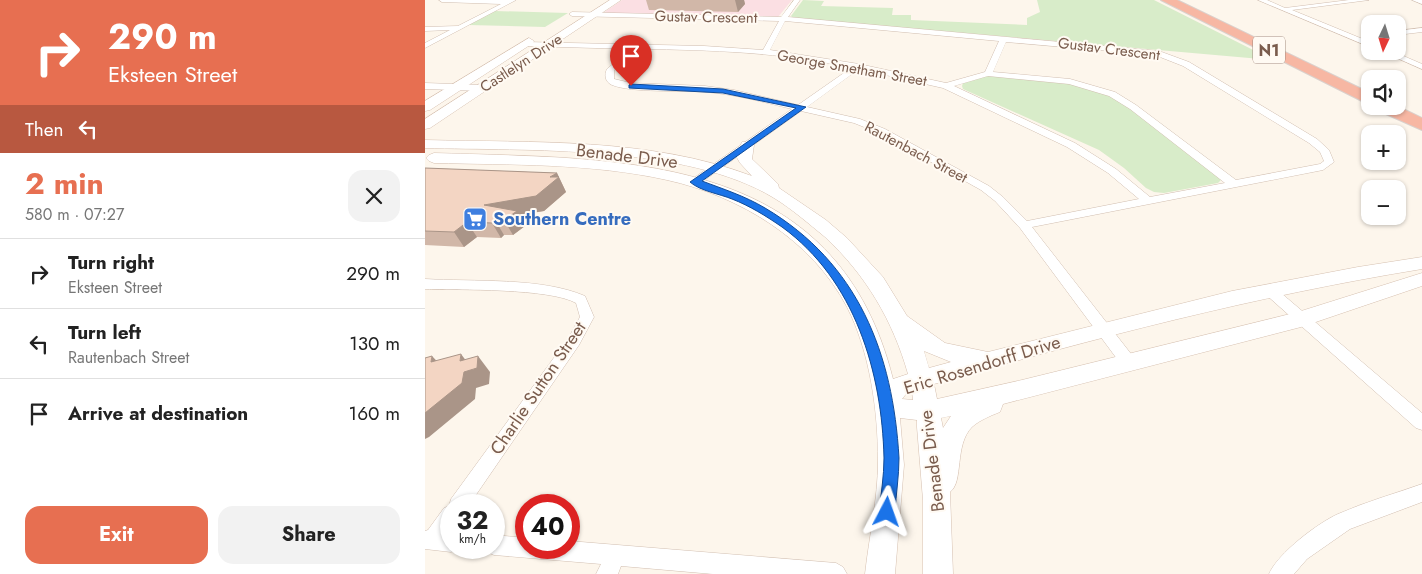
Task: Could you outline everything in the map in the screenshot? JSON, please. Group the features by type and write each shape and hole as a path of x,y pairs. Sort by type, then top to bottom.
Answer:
{"highway":[{"name":"N1","path":"1167,0 1361,96"},
{"name":"N1","path":"1194,0 1291,45"},
{"path":"1406,100 1422,107"},
{"path":"1401,115 1422,125"}],"street":[{"path":"442,0 511,1"},
{"name":"Castlelyn Drive","path":"425,125 616,0"},
{"path":"765,52 783,19 797,0"},
{"path":"1261,0 1361,41"},
{"path":"1285,10 1366,0"},
{"path":"1415,0 1422,2"},
{"path":"425,46 511,1"},
{"name":"Castlelyn Drive","path":"561,21 587,5"},
{"name":"Gustav Crescent","path":"573,14 783,19 1133,50 1168,56 1186,64 1313,141 1324,149 1328,156 1329,162 1323,167 1024,225"},
{"path":"425,29 460,28"},
{"path":"1406,32 1422,30"},
{"name":"Castlelyn Drive","path":"425,107 541,34"},
{"path":"988,74 1004,38"},
{"path":"1356,39 1361,38"},
{"name":"George Smetham Street","path":"525,44 765,52 859,66 946,86 1071,145 1112,171 1147,200"},
{"name":"Rautenbach Street","path":"639,47 611,70 609,73 610,80 615,83 631,86 723,91 802,107 857,121 882,131 985,188 999,199 1024,225 1129,363"},
{"path":"1406,60 1422,67"},
{"path":"695,182 859,66"},
{"path":"946,86 988,74 1070,82 1111,94 1133,107 1234,184"},
{"path":"425,86 482,88"},
{"path":"445,112 430,128 429,134 468,145"},
{"name":"Benade Drive","path":"425,144 568,149 649,156 712,169 779,194 841,240 868,270 884,292 897,317 921,379 927,411 939,517 938,574"},
{"path":"747,146 744,156 745,160 779,194"},
{"path":"553,163 568,149"},
{"name":"Benade Drive","path":"425,158 553,163 643,170 695,182 722,191 761,209 801,237 828,263 857,307 875,353 885,403 891,459 880,574"},
{"name":"Eric Rosendorff Drive","path":"1412,282 1301,319 1023,390 927,411 903,409 885,403 898,387 921,379 1105,329 1269,290 1379,269 1422,263"},
{"path":"1379,269 1412,282"},
{"name":"Charlie Sutton Street","path":"425,284 551,290 579,298 583,303 587,317 574,341 466,494"},
{"path":"1269,290 1422,423"},
{"path":"897,317 930,346 954,356 996,358"},
{"path":"939,517 946,456 955,432 963,420 973,413 1023,390"},
{"path":"1280,574 1300,552 1343,522 1422,493"},
{"path":"505,548 611,565 836,574"}],"shaded area":[{"path":"622,0 792,0 778,17 603,13"}],"green space":[{"path":"803,0 824,1 821,6 893,8 892,15 911,15 911,20 1027,25 1027,18 1040,12 1037,0 1154,0 1273,60 793,18 791,16"},
{"path":"495,11 568,13 545,27 468,25"},
{"path":"991,75 1066,81 1090,87 1107,94 1142,114 1222,179 1218,183 1164,193 1154,192 1146,188 1124,168 1099,150 963,89 963,83"}],"building":[{"path":"425,168 557,173 550,177 559,177 536,196 484,205 517,211 504,220 495,220 492,223 467,222 454,232 425,231"},
{"path":"461,354 460,361 478,356 477,368 464,372 462,383 425,413 425,358 432,356 431,362"}],"place":[{"name":"Southern Centre","path":"475,219"}],"route":[{"path":"631,86 723,91 802,107 695,182 737,197 761,209 787,226 828,263 857,307 875,353 885,403 891,459 887,512"}]}
